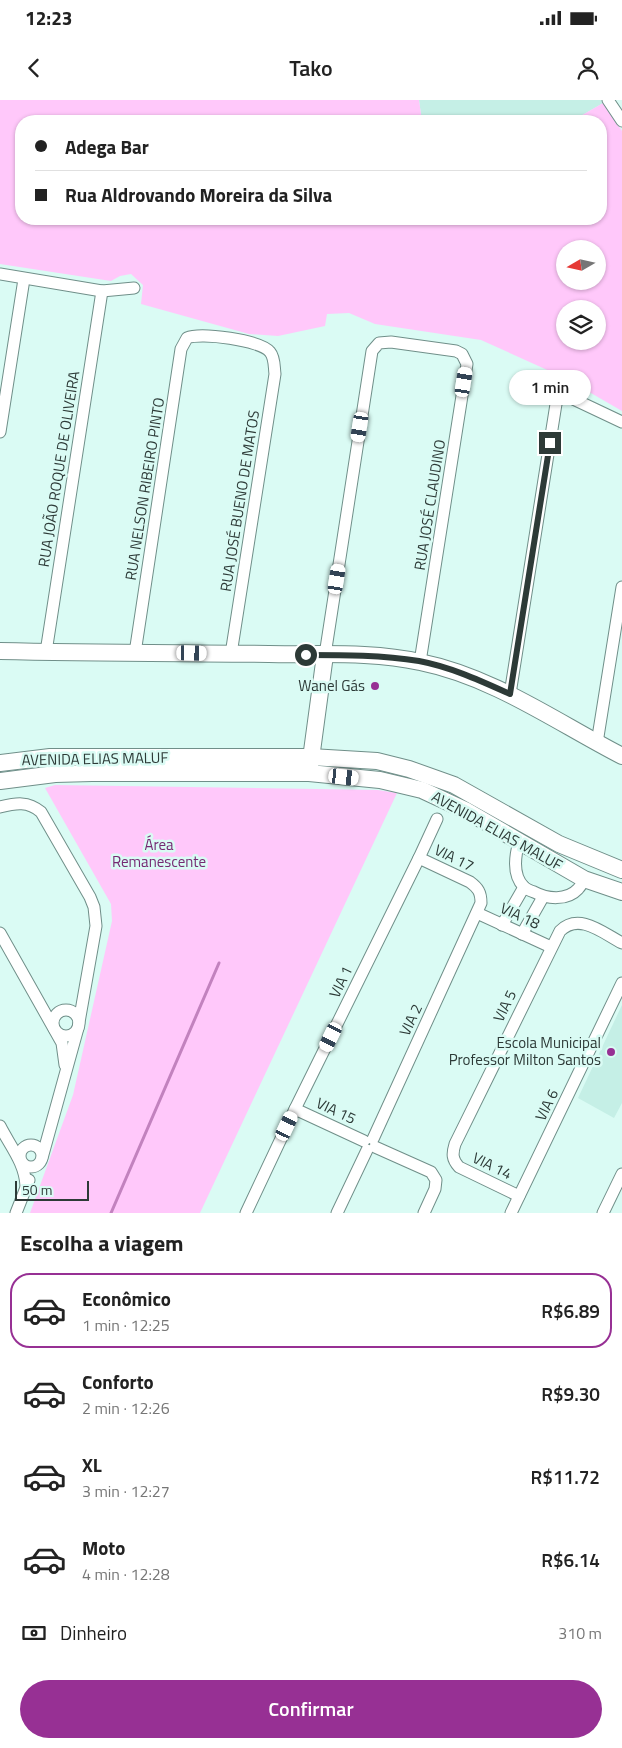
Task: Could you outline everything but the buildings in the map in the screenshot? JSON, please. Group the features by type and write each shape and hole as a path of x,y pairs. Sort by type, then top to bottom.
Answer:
{"street":[{"path":"608,100 622,121"},
{"path":"0,274 102,291 134,288"},
{"path":"0,432 24,279"},
{"name":"RUA JOÃO ROQUE DE OLIVEIRA","path":"46,652 102,291"},
{"name":"RUA NELSON RIBEIRO PINTO","path":"135,653 181,349 187,338 192,335 251,342 262,345 271,352"},
{"name":"RUA JOSÉ CLAUDINO","path":"325,655 372,351 375,346 384,341 456,351 462,354 467,364 420,662"},
{"name":"RUA JOSÉ BUENO DE MATOS","path":"231,654 275,374 271,352"},
{"path":"510,694 558,399 571,397 622,422"},
{"path":"597,743 622,587"},
{"path":"0,651 325,655 386,657 420,662 476,679 510,694 622,756"},
{"path":"309,773 325,655"},
{"name":"AVENIDA ELIAS MALUF","path":"0,763 50,757 311,757 377,761 409,769 454,785 559,844 622,870"},
{"name":"AVENIDA ELIAS MALUF","path":"0,781 55,774 92,773 309,773 380,780 422,790 464,810 584,879 622,892"},
{"path":"0,807 22,803 32,805 41,812 94,906 96,926 78,1028 66,1072 40,1160 26,1186 16,1213"},
{"name":"VIA 1","path":"246,1213 437,819"},
{"path":"559,844 528,835 524,836 519,842 515,864 518,876 524,887 543,897 558,898 570,895 578,889 584,879 592,858"},
{"name":"VIA 17","path":"419,858 477,887 481,894 481,903 477,913"},
{"path":"502,925 524,887"},
{"path":"522,934 543,897"},
{"name":"VIA 18","path":"477,913 551,947"},
{"name":"VIA 2","path":"337,1213 477,913"},
{"name":"VIA 5","path":"454,1161 452,1152 455,1144 560,931 570,924 580,922 622,943"},
{"path":"0,933 62,1043 66,1072"},
{"name":"VIA 6","path":"511,1213 622,983"},
{"path":"55,1030 54,1019 57,1014 64,1010 85,987"},
{"path":"36,998 73,1012 77,1016 79,1021 78,1028 71,1035 65,1036 55,1030"},
{"name":"VIA 15","path":"295,1109 431,1172 436,1180 435,1188 424,1213"},
{"path":"0,1126 22,1144 29,1145 37,1146 40,1149 40,1160 35,1166 29,1167 21,1161 20,1152 26,1146 29,1145 42,1135 50,1125"},
{"path":"0,1126 21,1161 25,1171 26,1186"},
{"name":"VIA 14","path":"454,1161 459,1167 520,1196"},
{"path":"603,1213 622,1174"}],"shaded area":[{"path":"419,100 601,100 603,103 582,115 421,115"},
{"name":"Escola Municipal Professor Milton Santos","path":"622,1005 622,1103 614,1118 578,1098"}],"green space":[{"path":"0,100 419,100 421,115 15,115 15,225 607,225 607,115 582,115 603,103 622,131 622,411 565,378 481,340 375,324 349,313 327,314 325,326 278,336 249,334 141,304 143,285 131,274 120,276 111,281 0,264"},
{"name":"Área Remanescente","path":"55,785 378,790 397,793 200,1213 30,1213 73,1095 112,921 111,904 45,788"}],"waterway":[{"path":"111,1213 219,963"}],"place":[{"name":"Wanel Gás","path":"375,686"},
{"name":"Escola Municipal Professor Milton Santos","path":"611,1052"}],"route":[{"path":"306,655 386,657 420,662 476,679 510,694 550,443"}]}
